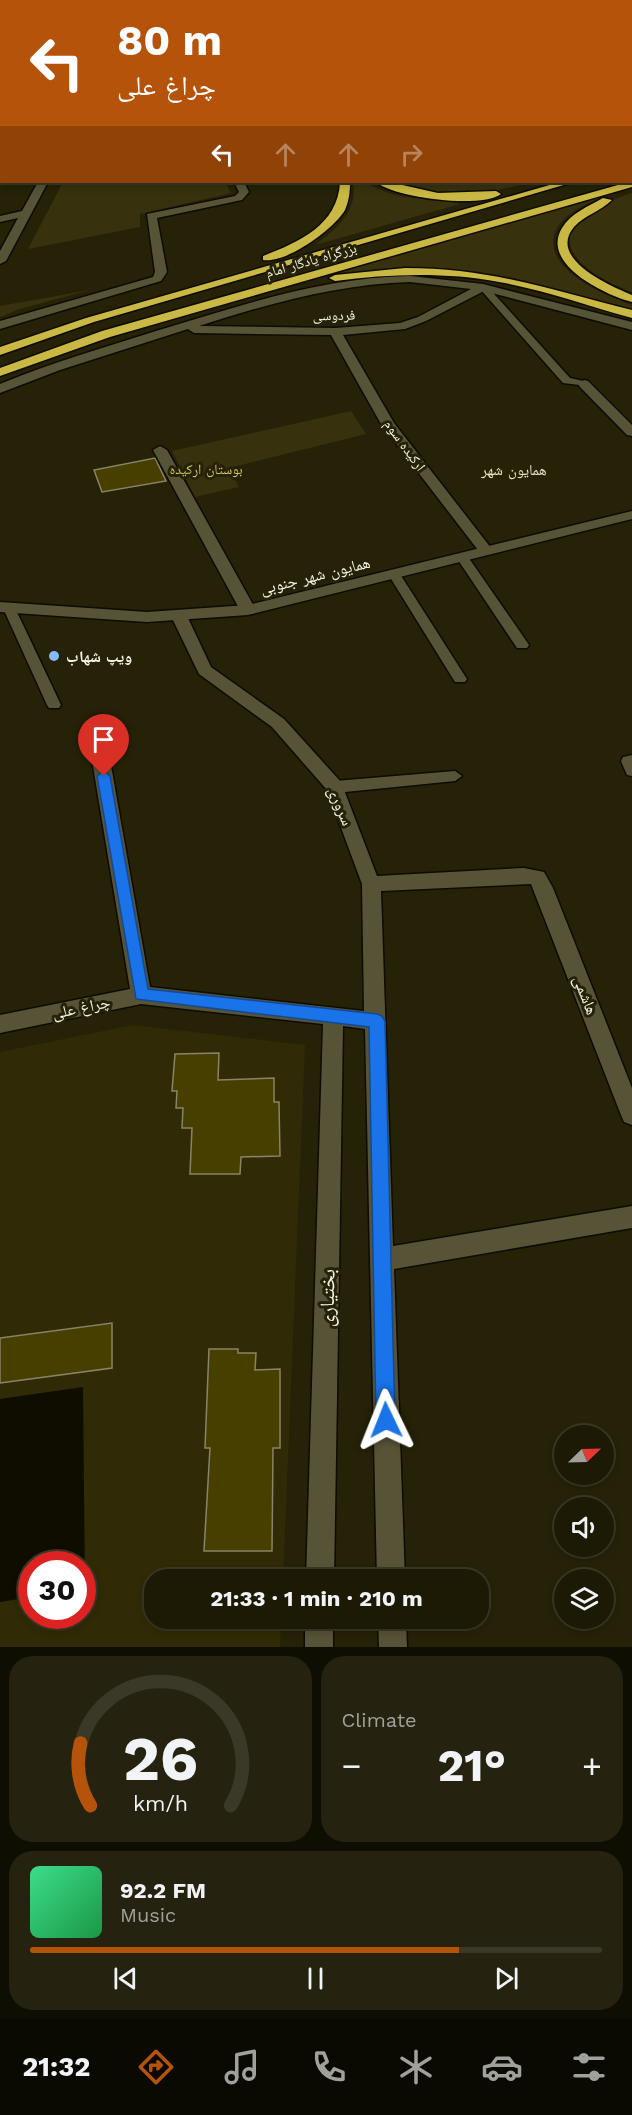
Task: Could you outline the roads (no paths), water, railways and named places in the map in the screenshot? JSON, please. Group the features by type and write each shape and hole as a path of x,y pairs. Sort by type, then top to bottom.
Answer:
{"highway":[{"path":"191,290 285,251 326,226 343,205 345,183"},
{"path":"384,183 411,192 462,198 562,183"},
{"name":"بزرگراه یادگار امام","path":"0,351 90,320 566,183"},
{"path":"632,185 581,213 565,228 562,248 580,272 595,283 632,298"},
{"name":"بزرگراه یادگار امام","path":"0,372 106,334 632,185"},
{"path":"213,303 335,278 381,272 422,271 520,283 632,314"}],"street":[{"path":"0,261 42,183"},
{"path":"0,326 148,282 160,276 151,216 238,198 244,192 240,183"},
{"path":"0,219 24,214"},
{"name":"فردوسی","path":"0,389 80,359 247,305 389,279 412,279 483,287 544,300 632,326"},
{"name":"فردوسی","path":"176,329 236,328 335,332 413,323 483,287"},
{"name":"ارکیده سوم","path":"335,332 388,424 486,551"},
{"path":"584,384 632,432"},
{"path":"160,450 248,610"},
{"name":"همایون‌ شهر جنوبی","path":"5,607 147,616 178,616 248,610 631,516"},
{"name":"سروری","path":"178,616 205,670 278,723 335,787 371,884 377,1021"},
{"path":"100,754 141,994"},
{"name":"هاشمی","path":"371,884 524,875 537,878 544,888 632,1115"},
{"name":"چراغ‌ علی","path":"0,1024 141,994 377,1021"},
{"name":"بختیاری","path":"320,1569 333,1017"},
{"path":"377,1021 380,1260 391,1569"},
{"path":"380,1260 632,1217"},
{"path":"319,1647 320,1629"},
{"path":"392,1629 393,1647"}],"lane":[{"path":"483,287 567,381 584,384"},
{"path":"462,556 522,645"},
{"path":"394,574 460,679"},
{"path":"5,607 54,705"},
{"path":"632,760 627,761 632,771"},
{"path":"335,787 455,776"}],"place":[{"name":"ویپ شهاب","path":"54,656"}],"district":[{"name":"همایون شهر","path":"514,470"}],"park label":[{"name":"بوستان ارکیده","path":"206,469"}]}
